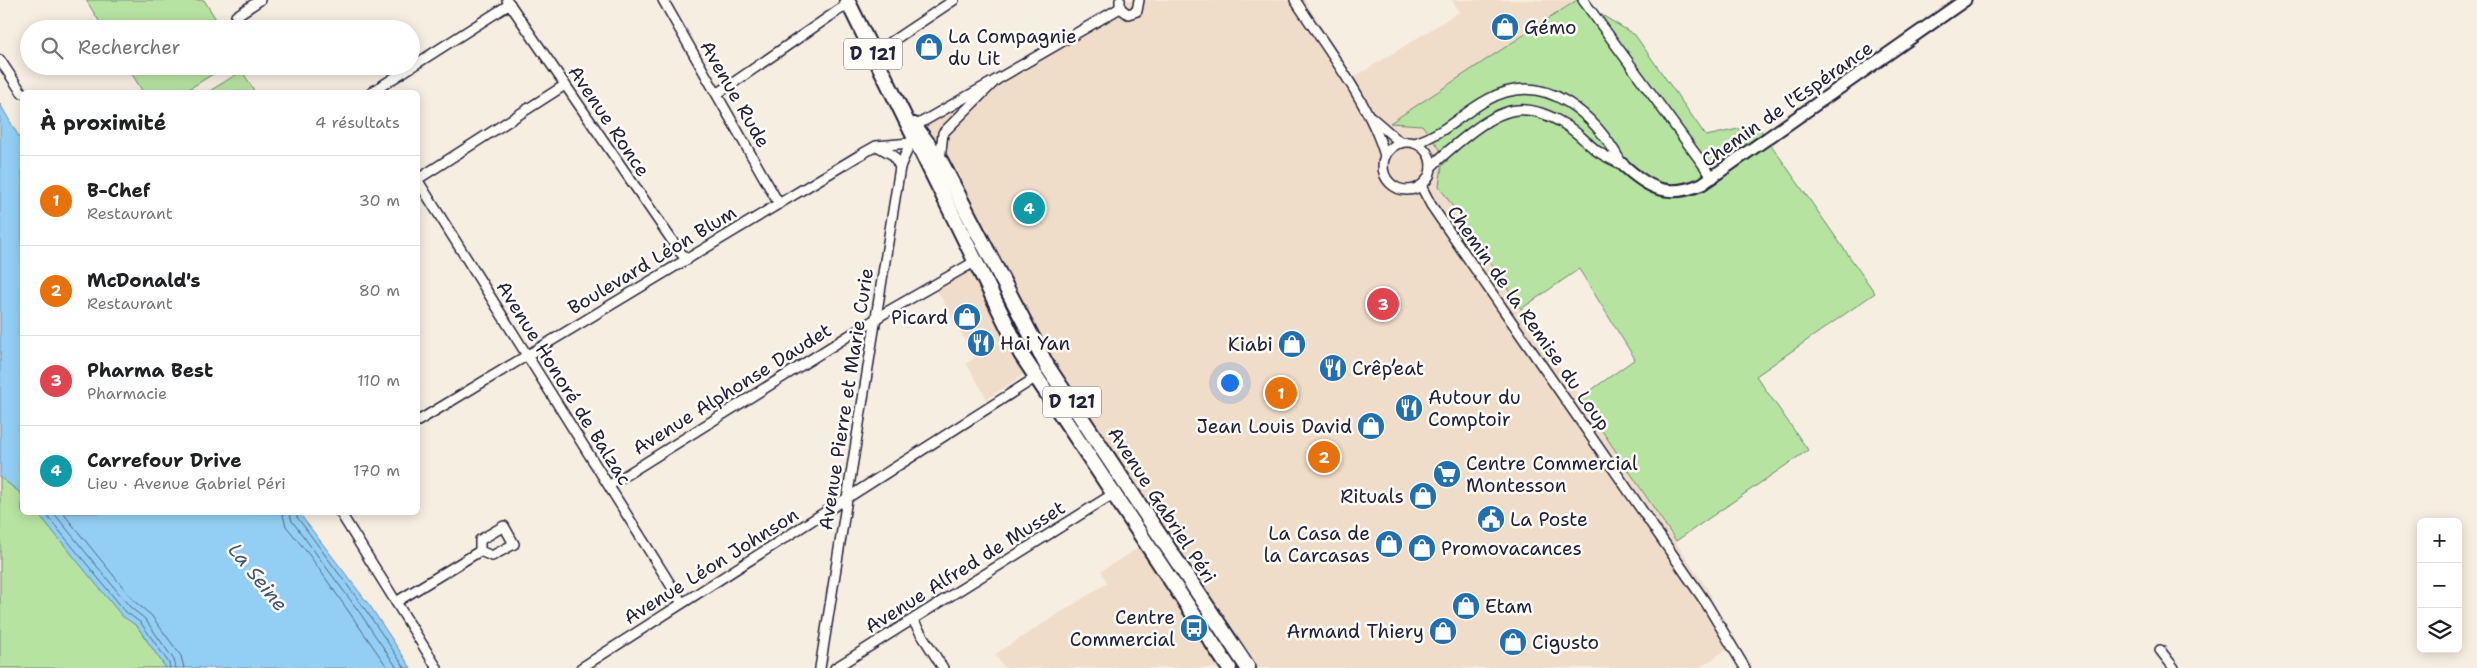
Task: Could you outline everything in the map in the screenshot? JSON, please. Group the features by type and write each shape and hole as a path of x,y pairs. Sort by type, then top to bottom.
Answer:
{"main road":[{"name":"D 121","path":"848,2 912,134"},
{"name":"Avenue Gabriel Péri","path":"912,134 940,160 1047,366 1248,668"},
{"name":"Avenue Gabriel Péri","path":"912,134 976,261 1018,350 1229,668"}],"street":[{"path":"236,16 260,0"},
{"name":"Avenue Rude","path":"663,0 779,204"},
{"path":"873,54 954,0"},
{"path":"912,134 1120,4 1124,13 1134,13 1139,8 1139,0"},
{"path":"1583,0 1713,178"},
{"name":"Chemin de l'Espérance","path":"1431,167 1444,154 1490,118 1518,110 1554,118 1599,152 1622,164 1648,186 1671,191 1692,188 1713,178 1965,0"},
{"path":"420,60 508,2"},
{"name":"Avenue Ronce","path":"508,2 687,260"},
{"path":"717,94 848,2"},
{"path":"1300,2 1370,117 1385,156 1385,174 1392,184 1409,190 1421,186 1426,181 1431,167 1427,152 1415,143 1401,142 1370,117"},
{"path":"0,60 20,90"},
{"path":"375,90 398,75"},
{"path":"940,160 943,133 996,80"},
{"path":"420,179 565,85"},
{"name":"Chemin de l'Espérance","path":"1415,143 1432,138 1494,96 1516,90 1535,90 1564,100 1584,114 1610,143 1622,164"},
{"name":"Boulevard Léon Blum","path":"420,420 528,356 537,347 687,260 876,146 912,134"},
{"name":"Avenue Pierre et Marie Curie","path":"820,668 874,320 900,167 912,134"},
{"path":"1385,156 1389,150 1401,142"},
{"path":"876,146 893,155 900,167"},
{"name":"Avenue Honoré de Balzac","path":"420,183 682,603"},
{"name":"Chemin de la Remise du Loup","path":"1421,186 1431,205 1706,603 1745,668"},
{"name":"Avenue Alphonse Daudet","path":"610,486 874,320 976,261"},
{"name":"Avenue Léon Johnson","path":"581,668 1035,378"},
{"name":"Avenue Alfred de Musset","path":"835,668 913,621 1113,494"},
{"path":"342,515 437,668"},
{"path":"396,602 480,551"},
{"path":"913,621 943,668"},
{"path":"2160,650 2174,668"}],"shaded area":[{"path":"1123,0 1305,0 1353,78 1459,12 1452,0 1576,0 1391,123 1422,125 1448,161 1439,186 1712,596 1706,603 1737,643 1699,668 1004,668 995,654 1107,583 1101,571 1143,545 1023,375 987,399 966,363 975,358 934,285 969,261 907,135"}],"green space":[{"path":"86,0 204,0 216,20 98,20"},
{"path":"1577,0 1635,35 1706,136 1757,125 1875,293 1756,376 1808,450 1676,541 1580,398 1635,359 1579,269 1521,309 1439,186 1442,166 1448,160 1422,125 1390,123"},
{"path":"133,75 211,75 187,90 142,90"},
{"path":"236,75 244,75 254,90 211,90"},
{"path":"0,477 20,492 20,515 40,515 122,615 137,626 166,668 0,668"}],"water":[{"path":"0,104 20,139 20,492 0,477"},
{"name":"La Seine","path":"40,515 301,515 370,606 411,668 166,668 137,626 122,616"}],"place":[{"name":"Gémo","path":"1505,27"},
{"name":"La Compagnie du Lit","path":"929,47"},
{"name":"Carrefour Drive","path":"1029,208"},
{"name":"Pharma Best","path":"1383,304"},
{"name":"Picard","path":"967,317"},
{"name":"Hai Yan","path":"981,343"},
{"name":"Kiabi","path":"1292,344"},
{"name":"Crêp’eat","path":"1333,368"},
{"name":"B-Chef","path":"1281,393"},
{"name":"Autour du Comptoir","path":"1409,408"},
{"name":"Jean Louis David","path":"1371,426"},
{"name":"McDonald's","path":"1324,457"},
{"name":"Centre Commercial Montesson","path":"1447,474"},
{"name":"Rituals","path":"1423,496"},
{"name":"La Poste","path":"1491,519"},
{"name":"La Casa de la Carcasas","path":"1389,544"},
{"name":"Promovacances","path":"1422,548"},
{"name":"Etam","path":"1466,606"},
{"name":"Centre Commercial","path":"1194,628"},
{"name":"Armand Thiery","path":"1443,631"},
{"name":"Cigusto","path":"1513,642"}]}
